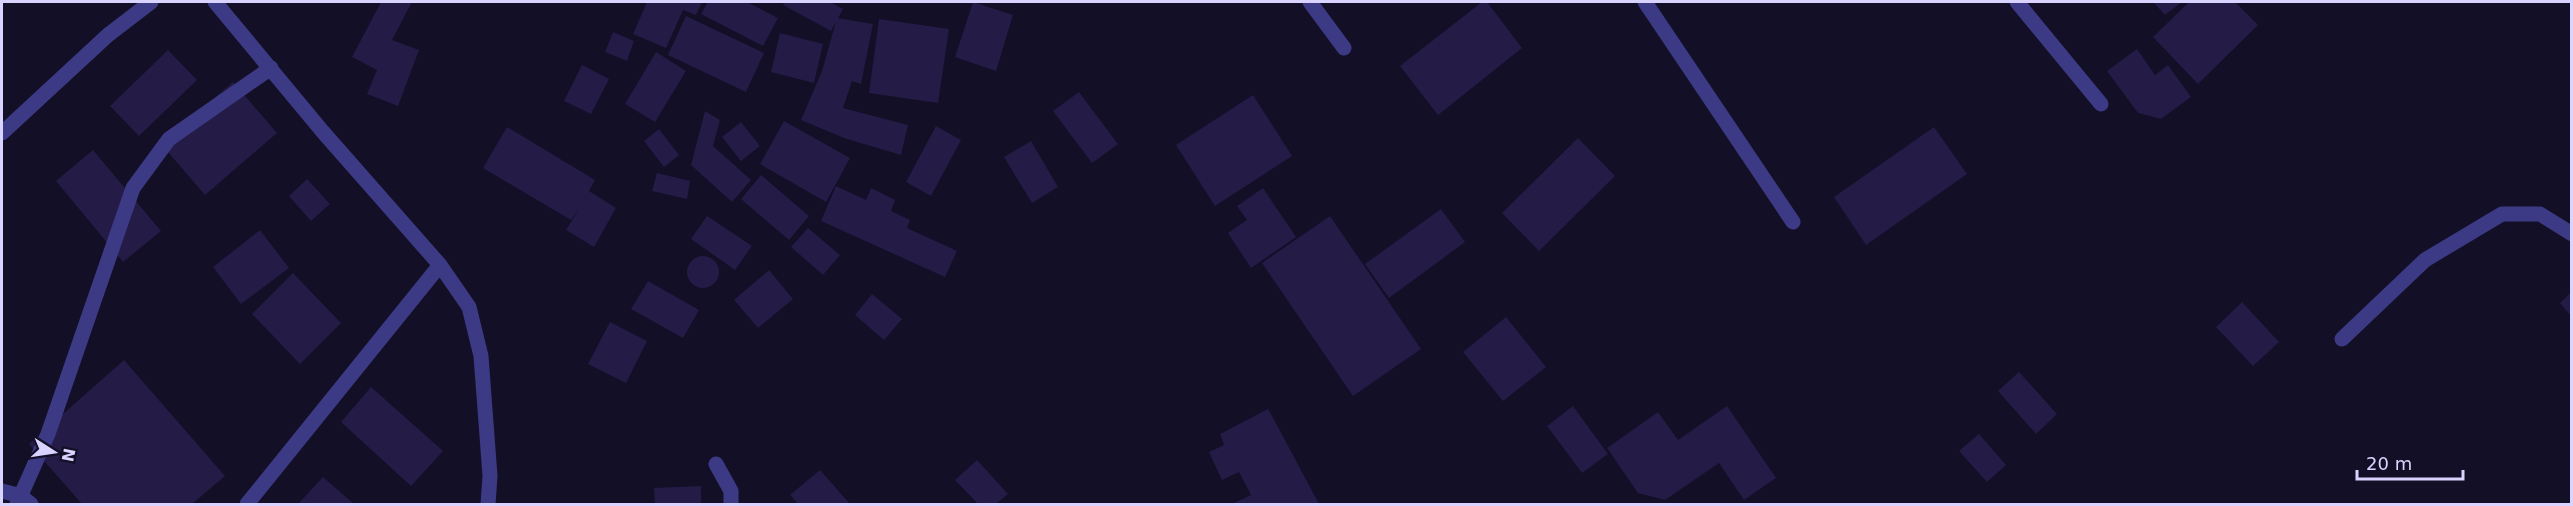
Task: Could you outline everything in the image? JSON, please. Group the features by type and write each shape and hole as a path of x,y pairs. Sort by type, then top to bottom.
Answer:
{"street":[{"path":"2,133 108,35 151,2"},
{"path":"215,2 440,265 469,307 481,356 490,476 488,504"},
{"path":"1310,2 1344,48"},
{"path":"1645,2 1793,222"},
{"path":"2017,2 2101,104"},
{"path":"2,491 23,502 133,188 169,139 270,68"},
{"path":"2342,339 2426,260 2502,214 2540,214 2571,234"},
{"path":"247,504 440,265"},
{"path":"716,464 731,491 731,504"}],"building":[{"path":"381,2 412,2 392,40 419,50 398,106 367,94 377,70 352,57"},
{"path":"647,2 702,2 696,15 683,10 666,48 633,34"},
{"path":"708,2 747,2 778,18 763,46 701,14"},
{"path":"785,2 830,2 843,9 831,31 783,5"},
{"path":"973,2 1013,15 996,71 955,57"},
{"path":"1482,2 1487,2 1522,48 1438,115 1400,66"},
{"path":"2153,2 2182,2 2165,15"},
{"path":"2189,2 2235,2 2258,25 2198,84 2153,37"},
{"path":"686,16 764,53 746,92 668,55"},
{"path":"837,18 873,24 861,84 852,81 843,108 908,125 901,155 844,138 801,120 822,71"},
{"path":"879,19 949,29 938,103 869,93"},
{"path":"613,32 634,41 627,61 605,52"},
{"path":"780,33 823,44 814,83 771,72"},
{"path":"2137,49 2155,75 2168,65 2191,97 2161,119 2138,113 2107,71"},
{"path":"168,50 197,80 139,136 110,106"},
{"path":"656,52 686,71 655,122 625,104"},
{"path":"582,65 609,79 591,114 564,101"},
{"path":"233,82 277,133 205,195 161,144"},
{"path":"1079,92 1118,144 1092,163 1053,111"},
{"path":"1253,95 1292,156 1215,206 1176,145"},
{"path":"705,111 720,120 713,146 751,180 732,202 691,165"},
{"path":"784,121 850,158 826,202 760,164"},
{"path":"741,122 760,146 741,161 722,137"},
{"path":"936,126 961,140 931,196 906,182"},
{"path":"507,127 595,180 589,191 616,208 594,247 566,230 579,209 571,220 483,168"},
{"path":"1934,127 1967,174 1866,245 1834,197"},
{"path":"659,129 679,155 664,167 644,141"},
{"path":"1578,138 1615,176 1539,251 1502,213"},
{"path":"1031,141 1058,187 1032,203 1004,157"},
{"path":"93,150 161,231 123,262 56,181"},
{"path":"657,173 690,181 687,199 652,191"},
{"path":"761,175 809,216 789,240 741,199"},
{"path":"307,179 330,204 311,221 289,196"},
{"path":"836,186 866,200 871,188 895,200 891,211 910,220 907,228 957,251 945,277 821,221"},
{"path":"1263,188 1296,237 1251,268 1228,233 1247,220 1237,206"},
{"path":"1441,209 1465,242 1389,298 1365,264"},
{"path":"707,216 752,246 735,270 691,239"},
{"path":"1330,216 1421,349 1353,396 1262,263"},
{"path":"808,228 840,255 823,275 791,247"},
{"path":"260,230 289,268 241,304 213,267"},
{"path":"703,256 715,260 719,272 715,284 703,288 691,284 687,272 691,260"},
{"path":"769,270 793,299 758,328 734,300"},
{"path":"293,273 341,323 300,364 252,314"},
{"path":"648,281 699,310 683,338 631,309"},
{"path":"2571,292 2571,316 2560,303"},
{"path":"872,294 902,319 884,340 855,315"},
{"path":"2242,302 2279,342 2253,366 2216,327"},
{"path":"1506,317 1546,367 1503,401 1463,352"},
{"path":"610,322 647,341 626,383 588,364"},
{"path":"124,360 225,476 192,504 82,504 29,444"},
{"path":"2019,372 2057,414 2036,434 1998,391"},
{"path":"371,387 443,451 411,486 341,422"},
{"path":"1573,406 1608,454 1582,473 1547,426"},
{"path":"1727,406 1776,478 1744,500 1719,463 1665,500 1638,493 1607,448 1658,412 1678,440"},
{"path":"1268,409 1319,504 1232,504 1251,495 1239,472 1222,480 1209,452 1224,445 1220,434"},
{"path":"1979,434 2006,465 1987,482 1959,451"},
{"path":"977,460 1008,494 996,504 978,504 955,480"},
{"path":"820,470 850,504 798,504 790,495"},
{"path":"323,477 354,504 298,504"},
{"path":"701,486 701,504 655,504 654,488"}]}
